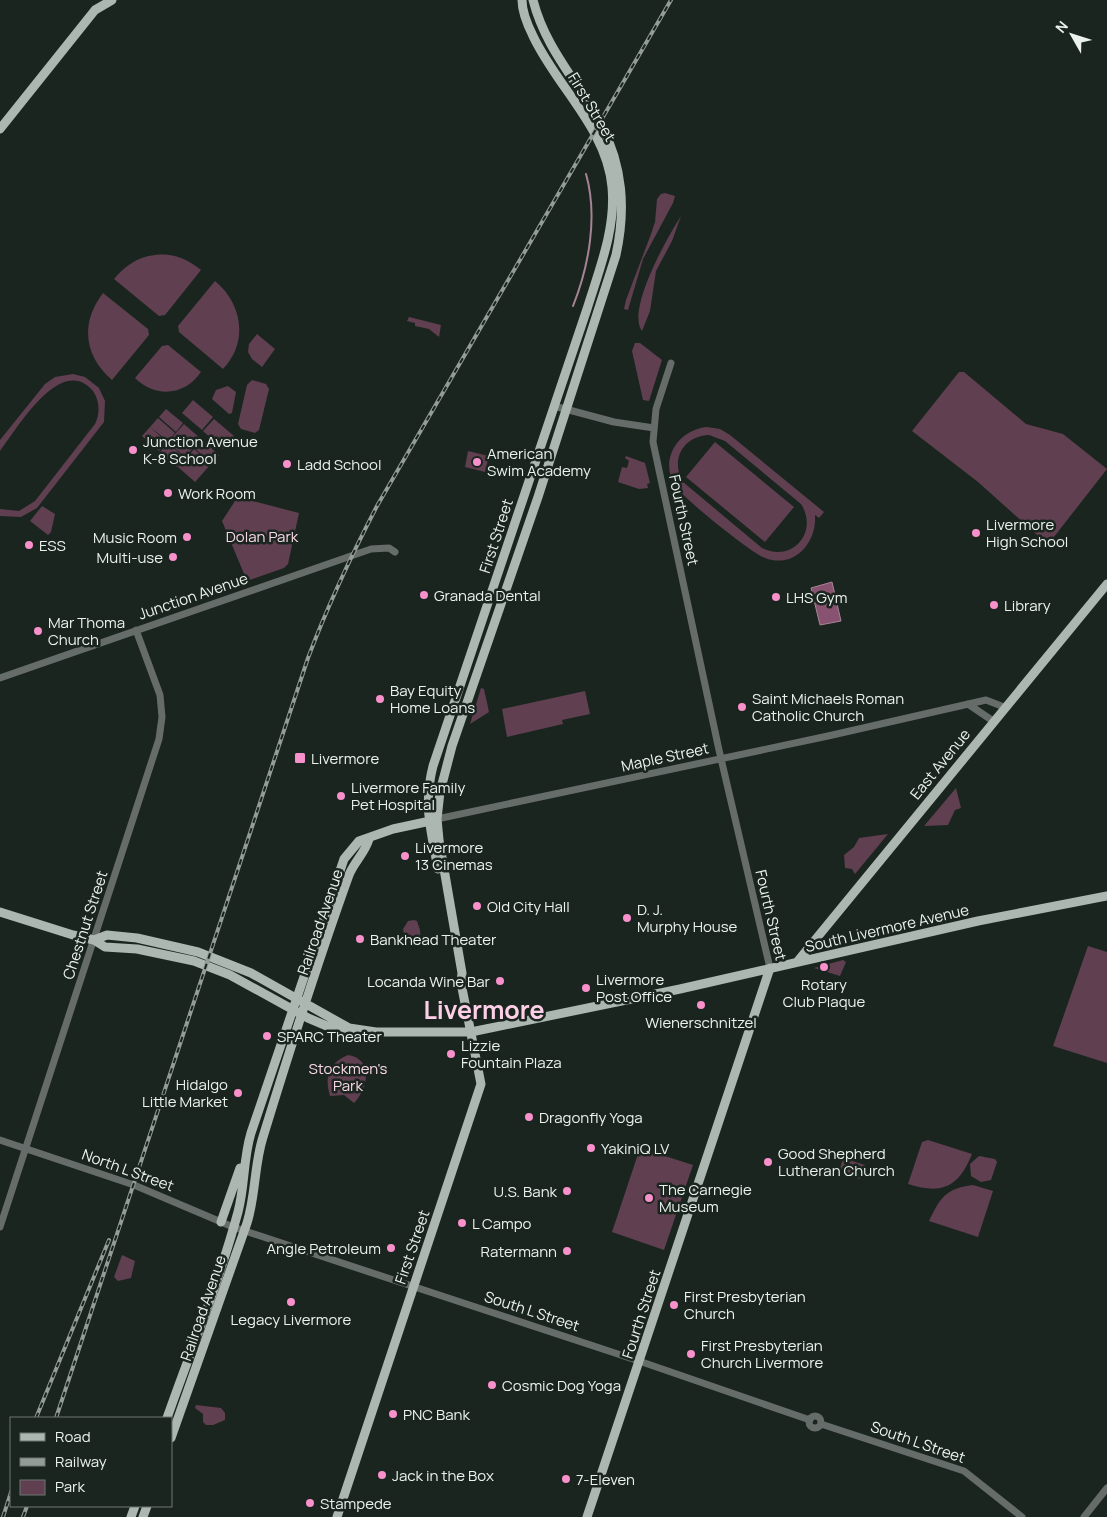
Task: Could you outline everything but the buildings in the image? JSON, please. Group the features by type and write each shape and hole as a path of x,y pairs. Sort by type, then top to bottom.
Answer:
{"main road":[{"path":"95,10 97,0"},
{"path":"0,129 95,10 112,0"},
{"name":"First Street","path":"338,1517 481,1084 461,983 456,975 433,820 427,809 428,789 433,766 554,406 610,230 612,186 604,153 577,105 539,49 529,28 522,0"},
{"name":"First Street","path":"433,820 452,746 566,410 616,255 621,230 622,187 610,144 555,54 539,23 533,0"},
{"name":"East Avenue","path":"797,962 1107,584"},
{"name":"Maple Street","path":"369,839 393,829 433,820"},
{"name":"Railroad Avenue","path":"166,1417 233,1227 241,1199 246,1151 292,1008 344,859 359,841 369,839 366,849 350,874 306,1005 259,1149 253,1202 244,1231 172,1435"},
{"name":"South Livermore Avenue","path":"0,912 94,940 105,947 137,949 194,961 230,975 303,1015 334,1029 349,1028 376,1032 471,1032 978,922 1107,896"},
{"name":"South Livermore Avenue","path":"94,940 107,935 177,946 233,965 306,1005 339,1020 349,1028"},
{"name":"Fourth Street","path":"587,1517 770,968"},
{"path":"221,1222 246,1151"}],"street":[{"name":"Fourth Street","path":"671,363 656,409 653,442 770,968"},
{"path":"554,406 614,422 654,428"},
{"name":"Junction Avenue","path":"0,678 371,549 389,548 395,552"},
{"name":"Chestnut Street","path":"0,1227 159,739 162,716 160,695 136,630"},
{"name":"Maple Street","path":"433,820 722,759 986,700 1004,708"},
{"path":"968,704 994,721"},
{"name":"North L Street","path":"0,1140 134,1185 244,1231"},
{"name":"South L Street","path":"244,1231 639,1361 810,1420 810,1425 814,1428 821,1424 964,1471 1022,1517"},
{"path":"1084,1517 1107,1488"}],"green space":[{"path":"665,193 675,196 673,203 643,259 628,310 624,309 655,222 657,199 661,194"},
{"path":"681,216 672,241 656,271 650,311 642,331 639,321 644,291 667,239"},
{"path":"155,255 168,255 180,258 201,270 165,315 159,316 114,279 132,263"},
{"path":"215,281 231,300 239,323 237,347 223,369 179,332 178,326"},
{"path":"103,293 148,329 149,335 112,380 96,361 88,339 88,327 91,316"},
{"path":"409,317 441,325 439,337 429,329 415,326 415,323 407,321"},
{"path":"257,334 275,349 262,367 252,359 248,352 249,344"},
{"path":"635,343 640,343 662,360 649,401 643,400 632,351"},
{"path":"168,345 201,372 187,386 170,392 152,389 135,378 162,346"},
{"path":"959,372 964,372 1026,424 1063,434 1107,469 1050,542 1045,542 978,482 912,431"},
{"path":"73,374 85,377 99,388 105,401 104,422 37,508 21,517 0,516 0,509 19,511 35,501 95,424 98,408 97,399 93,391 81,382 67,381 54,387 41,398 28,412 0,451 0,440 45,384 55,377"},
{"path":"252,380 266,384 269,389 259,430 255,433 241,429 238,424 247,385"},
{"path":"228,386 236,392 232,413 229,414 212,399 216,390"},
{"path":"193,400 213,417 202,430 182,413"},
{"path":"166,409 183,423 176,432 159,417"},
{"path":"158,418 175,433 168,441 150,427"},
{"path":"214,419 234,436 223,449 203,431"},
{"path":"184,424 201,439 194,448 176,433"},
{"path":"150,427 167,442 159,451 142,436"},
{"path":"707,427 720,429 730,435 824,512 819,518 815,515 812,535 802,551 794,557 785,560 765,558 757,554 690,502 675,486 669,466 670,456 680,440 697,429","holes":["709,435 725,441 801,504 806,515 807,525 800,542 792,548 773,552 762,548 683,482 678,466 681,451 686,445 700,436"]},
{"path":"176,433 193,448 185,457 168,442"},
{"path":"202,440 219,455 212,463 194,448"},
{"path":"715,442 794,507 765,542 686,477"},
{"path":"168,443 185,458 177,467 160,452"},
{"path":"194,449 211,464 203,473 186,458"},
{"name":"American Swim Academy","path":"468,451 489,456 485,472 465,467"},
{"path":"626,456 645,463 650,483 647,484 648,488 639,489 618,482 622,467 627,468 629,461 625,458"},
{"path":"186,458 203,473 195,482 178,467"},
{"name":"Dolan Park","path":"245,499 299,513 288,564 284,568 247,581 222,521 235,501"},
{"path":"42,506 55,514 51,532 48,535 30,521"},
{"path":"481,688 484,689 489,712 470,724"},
{"path":"585,691 590,714 562,720 563,724 507,737 502,709"},
{"path":"956,788 961,808 955,810 948,825 924,826"},
{"path":"888,834 855,874 852,869 845,868 844,855 854,847 859,838"},
{"path":"408,921 417,921 420,930 421,945 411,947 406,945 403,929"},
{"path":"1088,946 1107,952 1107,1063 1053,1046"},
{"path":"843,960 846,962 840,976 814,968"},
{"name":"Stockmen's Park","path":"348,1055 362,1062 366,1075 363,1090 354,1103 344,1095 330,1096 328,1089 328,1076 332,1066"},
{"path":"928,1140 972,1154 961,1174 948,1186 931,1189 908,1184 922,1142"},
{"path":"640,1148 693,1165 664,1250 612,1232"},
{"path":"979,1156 995,1159 997,1162 991,1180 981,1182 971,1176 970,1164"},
{"path":"843,1158 865,1165 860,1179 839,1172"},
{"path":"973,1185 993,1191 978,1237 929,1221 945,1196 956,1189"},
{"path":"122,1255 135,1261 131,1278 118,1281 114,1277"},
{"path":"196,1405 221,1408 225,1413 225,1420 213,1425 206,1425 203,1422 203,1414 195,1408"}],"shaded area":[{"path":"832,582 841,621 820,625 811,588"}],"waterway":[{"path":"573,306 579,291 590,241 590,190 586,174"}],"railway":[{"path":"56,1417 308,658 332,600 377,506 671,0"},
{"path":"36,1417 109,1240"},
{"path":"3,1517 10,1495"},
{"path":"23,1517 27,1507"}],"place":[{"name":"Junction Avenue K-8 School","path":"133,450"},
{"name":"American Swim Academy","path":"477,462"},
{"name":"Ladd School","path":"287,464"},
{"name":"Work Room","path":"168,493"},
{"name":"Livermore High School","path":"976,533"},
{"name":"Music Room","path":"187,537"},
{"name":"ESS","path":"29,545"},
{"name":"Multi-use","path":"173,557"},
{"name":"Granada Dental","path":"424,595"},
{"name":"LHS Gym","path":"776,597"},
{"name":"Library","path":"994,605"},
{"name":"Mar Thoma Church","path":"38,631"},
{"name":"Bay Equity Home Loans","path":"380,699"},
{"name":"Saint Michaels Roman Catholic Church","path":"742,707"},
{"name":"Livermore","path":"300,758"},
{"name":"Livermore Family Pet Hospital","path":"341,796"},
{"name":"Livermore 13 Cinemas","path":"405,856"},
{"name":"Old City Hall","path":"477,906"},
{"name":"D. J. Murphy House","path":"627,918"},
{"name":"Bankhead Theater","path":"360,939"},
{"name":"Rotary Club Plaque","path":"824,967"},
{"name":"Locanda Wine Bar","path":"500,981"},
{"name":"Livermore Post Office","path":"586,988"},
{"name":"Wienerschnitzel","path":"701,1005"},
{"name":"SPARC Theater","path":"267,1036"},
{"name":"Lizzie Fountain Plaza","path":"451,1054"},
{"name":"Hidalgo Little Market","path":"238,1093"},
{"name":"Dragonfly Yoga","path":"529,1117"},
{"name":"YakiniQ LV","path":"591,1148"},
{"name":"Good Shepherd Lutheran Church","path":"768,1162"},
{"name":"U.S. Bank","path":"567,1191"},
{"name":"The Carnegie Museum","path":"649,1198"},
{"name":"L Campo","path":"462,1223"},
{"name":"Angle Petroleum","path":"391,1248"},
{"name":"Ratermann","path":"567,1251"},
{"name":"Legacy Livermore","path":"291,1302"},
{"name":"First Presbyterian Church","path":"674,1305"},
{"name":"First Presbyterian Church Livermore","path":"691,1354"},
{"name":"Cosmic Dog Yoga","path":"492,1385"},
{"name":"PNC Bank","path":"393,1414"},
{"name":"Jack in the Box","path":"382,1475"},
{"name":"7-Eleven","path":"566,1479"},
{"name":"Stampede","path":"310,1503"}],"district":[{"name":"Livermore","path":"484,1009"}]}
